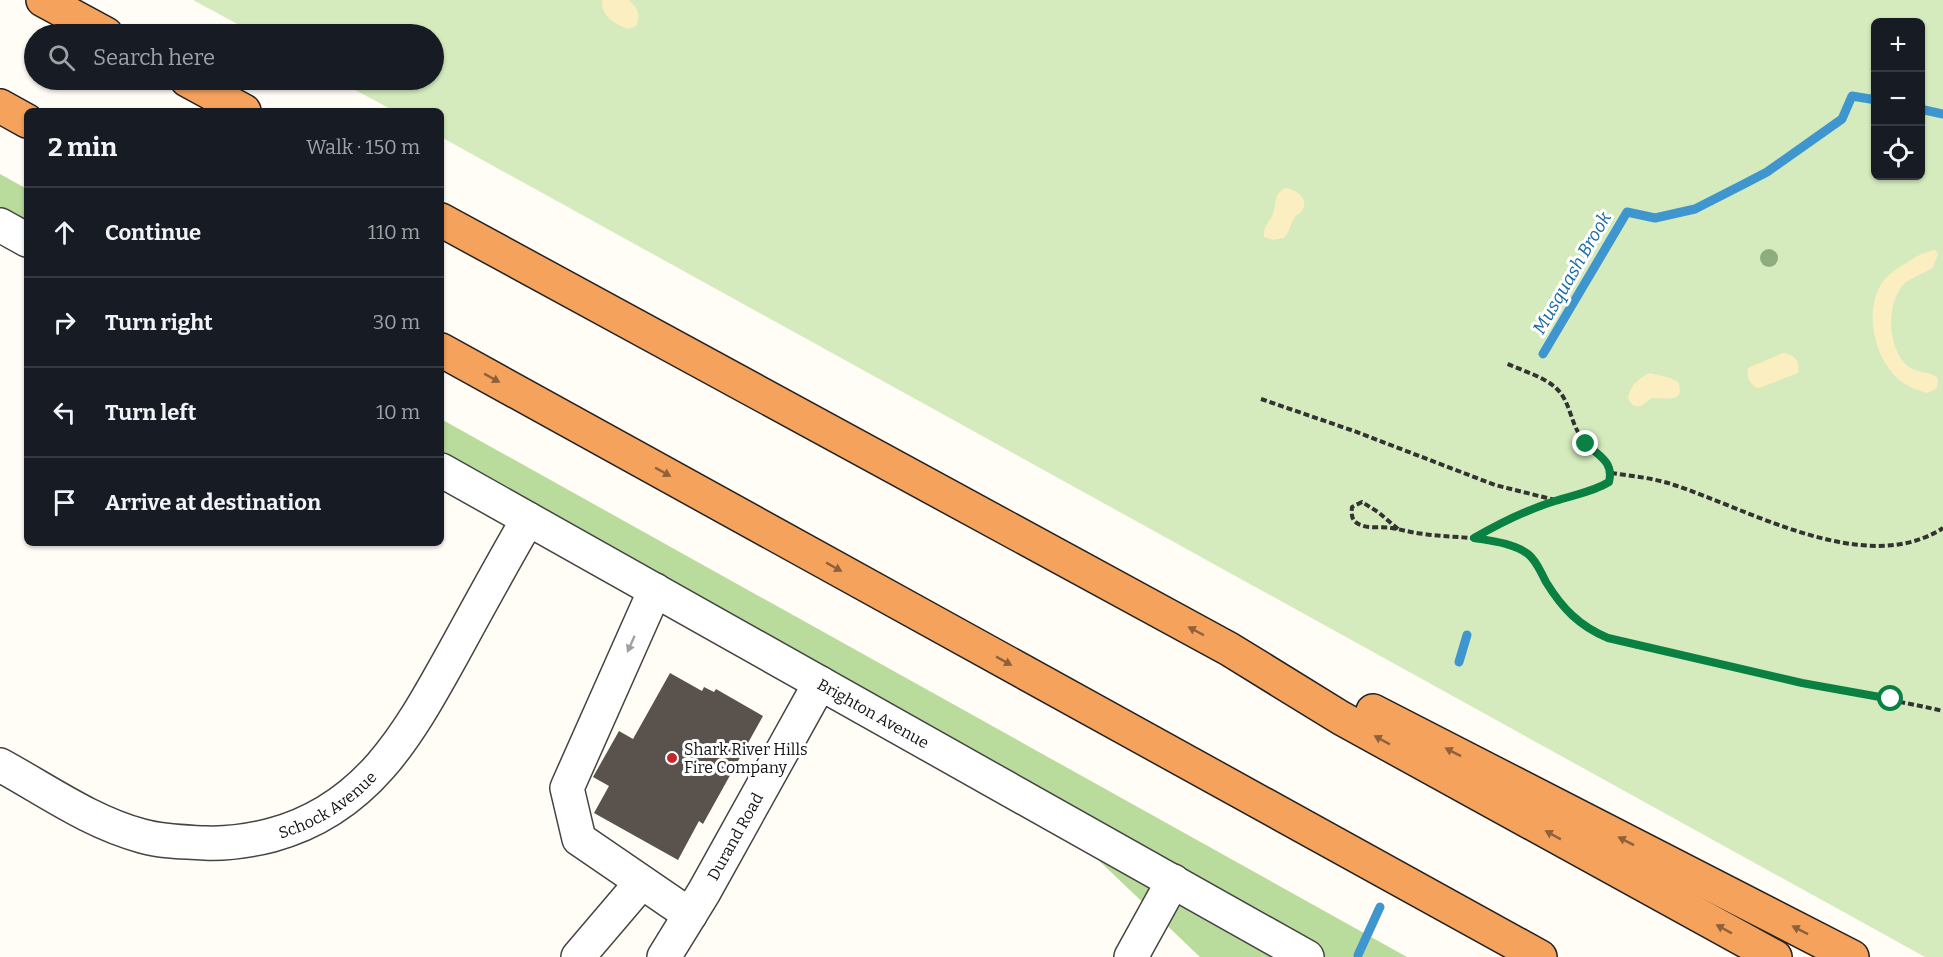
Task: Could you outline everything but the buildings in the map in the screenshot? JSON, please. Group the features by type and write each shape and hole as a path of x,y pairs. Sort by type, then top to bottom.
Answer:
{"highway":[{"path":"43,0 87,24"},
{"path":"205,90 238,108"},
{"path":"0,106 24,119"},
{"path":"444,222 1228,649 1341,718 1775,957"},
{"path":"444,352 1540,957"},
{"path":"1228,649 1347,697 1852,957"}],"street":[{"path":"0,225 24,238"},
{"name":"Brighton Avenue","path":"444,472 1307,957"},
{"name":"Schock Avenue","path":"0,765 107,824 142,836 168,841 229,844 248,841 290,830 322,816 351,797 390,757 419,714 528,519"},
{"path":"655,590 567,788 579,840 690,915"},
{"name":"Durand Road","path":"664,957 690,915 820,683"},
{"path":"1131,957 1173,881"},
{"path":"578,957 641,883"}],"path":[{"path":"1474,538 1500,522 1556,501 1600,488 1609,482 1611,473 1608,465 1579,435 1563,395 1548,382 1506,363"},
{"path":"1261,399 1354,431 1495,485 1556,501"},
{"path":"1611,473 1673,484 1794,530 1849,544 1888,547 1908,544 1943,528"},
{"path":"1398,529 1362,502 1352,507 1353,520 1360,525 1474,538 1508,545 1527,554 1535,562 1567,612 1586,627 1608,638 1802,683 1943,711"}],"green space":[{"path":"193,0 1943,0 1943,957 1925,957 444,139 444,108 388,108 355,90 444,90 444,24 237,24"},
{"path":"0,174 24,187 24,231 0,217"},
{"path":"444,421 1407,957 1200,957 1047,811 444,470"}],"sand":[{"path":"602,0 629,0 638,12 639,18 636,26 628,29 613,22 604,11"},
{"path":"1286,188 1301,195 1304,202 1302,211 1293,219 1284,238 1273,240 1264,237 1264,230 1273,214 1277,196"},
{"path":"1935,250 1938,254 1933,267 1905,283 1899,291 1894,302 1891,326 1896,350 1902,360 1909,367 1932,374 1938,379 1937,388 1928,393 1908,386 1892,373 1878,348 1873,319 1877,292 1884,280 1923,253"},
{"path":"1783,353 1796,359 1798,373 1759,388 1751,383 1748,378 1748,368"},
{"path":"1650,373 1678,382 1679,394 1672,398 1652,398 1641,406 1632,405 1628,398 1631,389"}],"waterway":[{"name":"Musquash Brook","path":"1543,354 1627,212 1655,218 1695,209 1767,172 1842,119 1852,96 1871,99"},
{"name":"Musquash Brook","path":"1925,110 1943,114"},
{"name":"Musquash Brook","path":"1459,662 1467,635"},
{"name":"Musquash Brook","path":"1358,955 1380,907"}],"place":[{"name":"Shark River Hills Fire Company","path":"672,758"}],"route":[{"path":"1586,444 1608,465 1611,473 1609,482 1600,488 1514,516 1474,538 1508,545 1527,554 1535,562 1567,612 1586,627 1608,638 1802,683 1891,699"}]}
